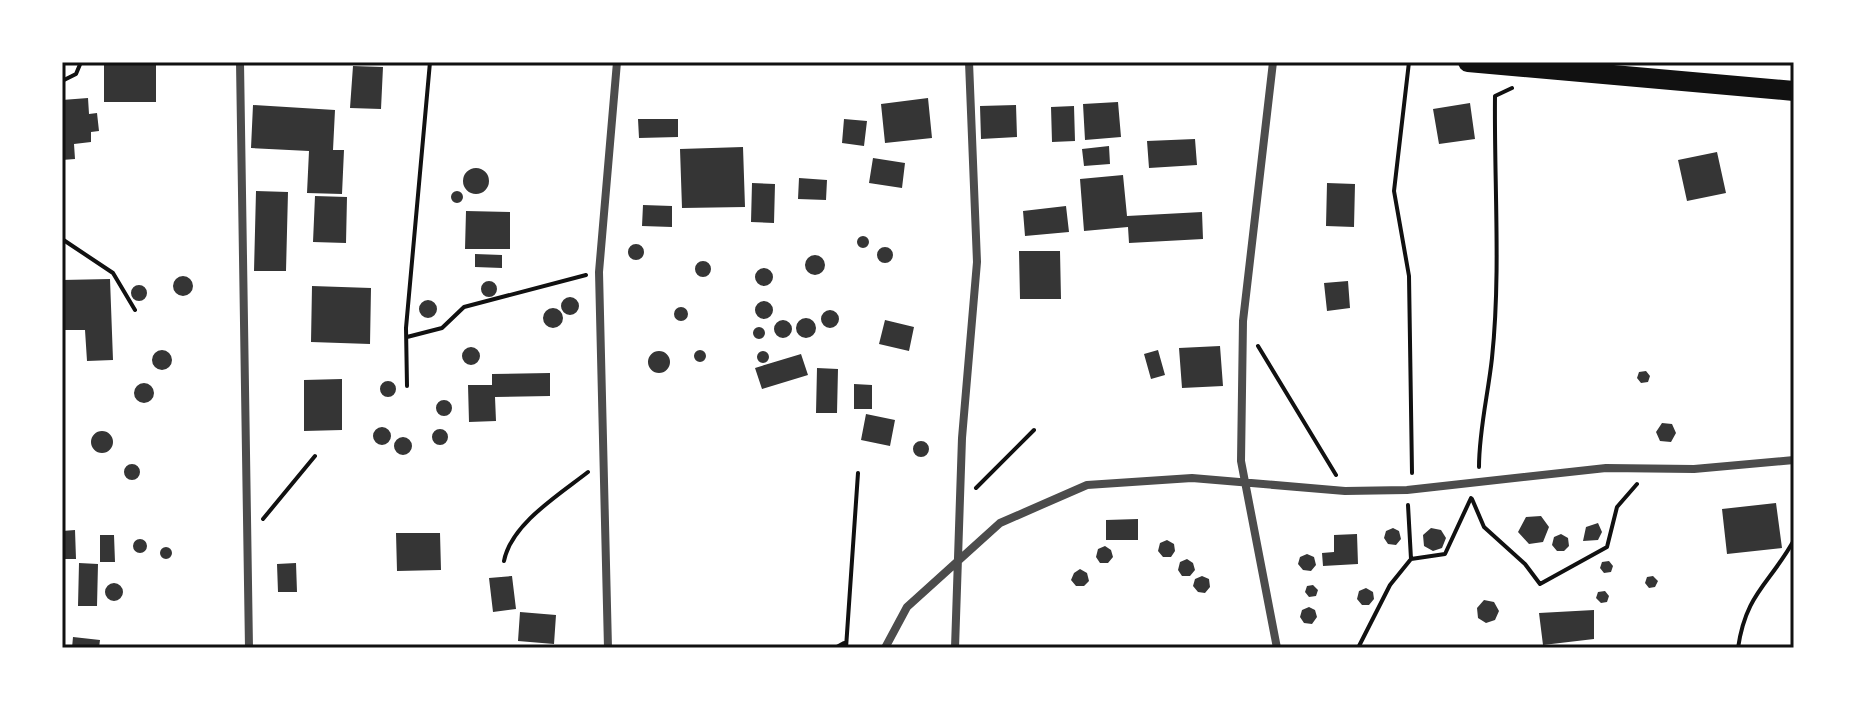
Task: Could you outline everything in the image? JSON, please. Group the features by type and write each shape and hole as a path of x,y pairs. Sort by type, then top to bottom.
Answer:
{"highway":[{"path":"1468,62 1794,91"}],"street":[{"path":"240,62 249,648"},
{"path":"608,648 599,272 617,62"},
{"path":"955,648 960,505 977,262 969,62"},
{"path":"1273,62 1243,321 1241,461 1248,482 1277,648"},
{"path":"885,648 907,607 1000,523 1087,485 1192,478 1345,491 1407,490 1606,468 1651,469 1794,460"}],"path":[{"path":"62,81 76,74 81,62"},
{"path":"407,386 407,337 430,62"},
{"path":"1358,648 1390,585 1411,559 1407,490 1414,467 1409,276 1394,191 1409,62"},
{"path":"1411,559 1445,554 1479,481 1479,445 1492,358 1496,231 1495,96 1518,84"},
{"path":"62,239 113,273 135,310"},
{"path":"407,337 442,328 464,307 599,272"},
{"path":"1243,321 1345,491"},
{"path":"960,505 1034,430"},
{"path":"247,538 315,456"},
{"path":"504,561 507,544 559,494 603,462"},
{"path":"1471,496 1484,527 1525,564 1540,584 1607,547 1617,507 1651,469"},
{"path":"835,648 845,646 858,473"},
{"path":"1738,648 1741,624 1754,593 1781,564 1794,540"}],"building":[{"path":"104,62 156,62 156,102 104,102"},
{"path":"353,66 383,67 381,109 350,108"},
{"path":"88,98 89,114 97,113 99,131 91,132 91,142 74,144 75,159 62,160 62,100"},
{"path":"928,98 932,138 885,143 881,104"},
{"path":"1118,102 1121,137 1085,140 1083,104"},
{"path":"1470,103 1475,139 1439,144 1433,109"},
{"path":"253,105 335,110 333,150 344,150 342,194 307,193 309,151 251,148"},
{"path":"1016,105 1017,137 981,139 980,106"},
{"path":"1074,106 1075,141 1052,142 1051,107"},
{"path":"638,119 678,119 678,137 639,138"},
{"path":"844,119 867,121 864,146 842,143"},
{"path":"1195,139 1197,165 1149,168 1147,141"},
{"path":"1109,146 1110,164 1084,166 1082,149"},
{"path":"743,147 745,207 682,208 680,149"},
{"path":"1717,152 1726,193 1687,201 1678,160"},
{"path":"873,158 905,163 902,188 869,183"},
{"path":"476,168 485,172 489,181 485,190 476,194 467,190 463,181 467,172"},
{"path":"1123,175 1127,216 1202,212 1203,239 1129,243 1128,227 1084,231 1080,179"},
{"path":"799,178 827,180 826,200 798,199"},
{"path":"752,183 775,184 774,223 751,222"},
{"path":"1327,183 1355,184 1354,227 1326,226"},
{"path":"256,191 288,192 286,271 254,271"},
{"path":"457,191 463,197 457,203 451,197"},
{"path":"315,196 347,197 346,243 313,242"},
{"path":"643,205 672,206 672,227 642,226"},
{"path":"1066,206 1069,232 1025,236 1023,211"},
{"path":"466,211 510,212 510,249 465,249"},
{"path":"858,237 868,237 868,247 858,247"},
{"path":"636,244 642,246 642,258 636,260 630,258 628,252 630,246"},
{"path":"885,247 891,249 891,261 885,263 879,261 877,255 879,249"},
{"path":"1019,251 1060,251 1061,299 1020,299"},
{"path":"475,254 502,255 502,268 475,267"},
{"path":"815,255 822,258 825,265 822,272 815,275 808,272 805,265 808,258"},
{"path":"700,261 706,261 711,269 709,275 700,277 695,272 695,266"},
{"path":"764,268 773,277 764,286 755,277"},
{"path":"183,276 190,279 193,286 190,293 183,296 176,293 173,286 176,279"},
{"path":"110,279 113,360 87,361 85,330 62,330 62,280"},
{"path":"486,281 492,281 497,289 495,295 486,297 481,292 481,286"},
{"path":"1348,281 1350,308 1327,311 1324,283"},
{"path":"136,285 142,285 147,293 145,299 136,301 131,296 131,290"},
{"path":"312,286 371,288 370,344 311,342"},
{"path":"570,297 579,306 570,315 561,306"},
{"path":"428,300 437,309 428,318 419,309"},
{"path":"764,301 773,310 764,319 755,310"},
{"path":"681,307 688,314 681,321 674,314"},
{"path":"553,308 560,311 563,318 560,325 553,328 546,325 543,318 546,311"},
{"path":"826,310 834,310 839,319 837,326 826,328 821,323 821,315"},
{"path":"802,318 810,318 816,328 810,338 802,338 796,332 796,324"},
{"path":"783,320 792,329 783,338 774,329"},
{"path":"885,320 914,327 909,351 879,344"},
{"path":"759,327 765,333 759,339 753,333"},
{"path":"1220,346 1223,386 1182,388 1179,348"},
{"path":"471,347 480,356 471,365 462,356"},
{"path":"162,350 169,353 172,360 169,367 162,370 155,367 152,360 155,353"},
{"path":"1158,350 1165,375 1151,379 1144,354"},
{"path":"659,351 670,362 659,373 648,362"},
{"path":"695,351 705,351 705,361 695,361"},
{"path":"758,352 768,352 768,362 758,362"},
{"path":"801,354 808,375 762,389 755,368"},
{"path":"817,368 838,369 837,413 816,413"},
{"path":"1646,371 1650,376 1648,382 1641,383 1637,378 1639,372"},
{"path":"550,373 550,396 495,397 496,421 469,422 468,385 492,385 492,374"},
{"path":"342,379 342,430 304,431 304,380"},
{"path":"385,381 391,381 396,389 394,395 385,397 380,392 380,386"},
{"path":"144,383 151,386 154,393 151,400 144,403 137,400 134,393 137,386"},
{"path":"854,384 872,385 872,409 854,409"},
{"path":"441,400 447,400 452,408 450,414 441,416 436,411 436,405"},
{"path":"866,414 895,420 890,446 861,440"},
{"path":"1662,423 1672,424 1676,433 1671,442 1660,441 1656,432"},
{"path":"382,427 391,436 382,445 373,436"},
{"path":"440,429 446,431 446,443 440,445 434,443 432,437 434,431"},
{"path":"102,431 113,442 102,453 91,442"},
{"path":"403,437 412,446 403,455 394,446"},
{"path":"921,441 929,449 921,457 913,449"},
{"path":"132,464 138,466 138,478 132,480 126,478 124,472 126,466"},
{"path":"1776,503 1782,548 1727,554 1722,509"},
{"path":"1541,516 1549,527 1543,542 1529,544 1518,532 1526,517"},
{"path":"1138,519 1138,540 1106,540 1106,520"},
{"path":"1598,523 1602,532 1598,540 1583,541 1586,527"},
{"path":"1393,528 1399,531 1401,539 1396,545 1388,544 1384,538 1386,531"},
{"path":"1431,528 1441,530 1446,538 1442,548 1433,551 1424,546 1423,535"},
{"path":"75,530 76,559 62,559 62,531"},
{"path":"396,533 440,533 441,570 397,571"},
{"path":"1357,534 1358,564 1323,566 1322,553 1334,552 1334,535"},
{"path":"1561,534 1568,538 1569,546 1564,551 1557,551 1552,545 1554,537"},
{"path":"100,535 114,535 115,562 100,562"},
{"path":"140,539 147,546 140,553 133,546"},
{"path":"1167,540 1174,544 1175,551 1171,557 1163,557 1158,551 1160,543"},
{"path":"1105,546 1111,550 1113,557 1108,563 1100,563 1096,557 1098,549"},
{"path":"166,547 172,553 166,559 160,553"},
{"path":"1307,554 1314,557 1316,565 1311,571 1303,570 1298,564 1300,557"},
{"path":"1187,559 1193,563 1195,570 1190,576 1182,576 1178,570 1180,562"},
{"path":"1609,561 1613,566 1611,572 1604,573 1600,568 1602,562"},
{"path":"79,563 98,564 97,606 78,606"},
{"path":"296,563 297,592 278,592 277,564"},
{"path":"1080,569 1087,573 1089,581 1084,586 1076,586 1071,580"},
{"path":"512,576 516,609 493,612 489,578"},
{"path":"1202,576 1209,579 1210,587 1205,593 1198,592 1193,586 1195,579"},
{"path":"1653,576 1658,581 1655,587 1649,588 1645,583 1647,577"},
{"path":"110,583 118,583 123,592 121,599 110,601 105,596 105,588"},
{"path":"1313,585 1318,590 1316,596 1309,597 1305,592 1307,586"},
{"path":"1366,588 1373,592 1374,599 1369,605 1362,605 1357,599 1359,591"},
{"path":"1605,591 1609,596 1607,602 1601,603 1596,598 1598,592"},
{"path":"1484,600 1494,602 1499,611 1495,620 1486,623 1478,618 1477,608"},
{"path":"1309,607 1315,610 1317,617 1312,624 1304,623 1300,617 1302,610"},
{"path":"1594,610 1594,639 1543,645 1539,613"},
{"path":"520,612 556,615 554,644 518,641"},
{"path":"73,637 100,640 99,648 72,648"}]}
